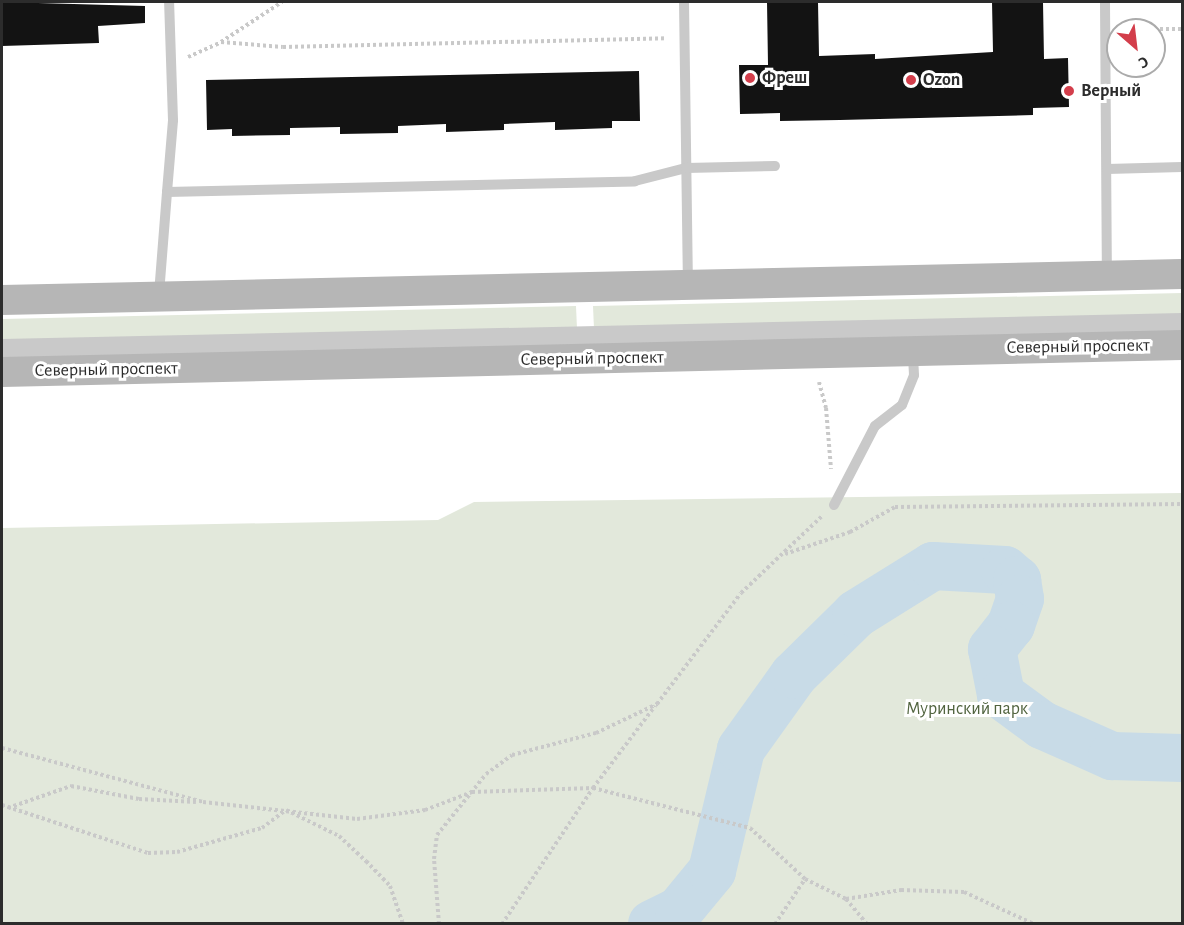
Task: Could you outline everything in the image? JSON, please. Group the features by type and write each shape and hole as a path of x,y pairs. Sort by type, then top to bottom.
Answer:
{"main road":[{"path":"2,300 1182,274"},
{"name":"Северный проспект","path":"2,372 1182,345"}],"street":[{"name":"Северный проспект","path":"2,350 1182,323"}],"lane":[{"path":"159,297 173,120 169,2"},
{"path":"684,2 688,285"},
{"path":"1105,2 1107,276"},
{"path":"167,192 635,181 686,168 775,166"},
{"path":"1107,169 1182,167"},
{"path":"834,505 875,426 902,405 914,375 912,351"}],"path":[{"path":"171,65 221,42 282,2"},
{"path":"1105,30 1182,29"},
{"path":"221,42 283,47 684,38"},
{"path":"502,924 593,788 741,593 784,555 834,505 826,408 822,385 813,378"},
{"path":"784,555 850,532 895,507 1182,504"},
{"path":"439,924 434,859 437,835 486,774 512,754 596,733 657,704"},
{"path":"2,748 203,802"},
{"path":"8,808 71,786 139,799 203,802 357,819 425,810 472,792 593,788 703,814 750,828 805,879 846,899 867,924"},
{"path":"2,805 148,853 177,852 262,828 286,810"},
{"path":"286,810 339,837 366,861 390,886 403,924"},
{"path":"775,924 805,879"},
{"path":"846,899 902,890 964,892 1034,924"}],"green space":[{"path":"1182,293 1182,316 594,329 593,306"},
{"path":"576,306 577,329 2,343 2,319"},
{"name":"Муринский парк","path":"1182,493 1182,923 2,923 2,528 438,520 474,502"}],"building":[{"path":"2,2 145,6 145,23 98,26 99,43 2,46"},
{"path":"767,2 818,2 819,56 875,54 875,59 993,52 992,2 1043,2 1044,59 1068,58 1069,107 1033,108 1033,115 840,120 780,121 780,113 740,114 739,65 768,65"},
{"path":"639,71 640,121 612,121 612,128 555,130 555,122 504,124 504,130 446,132 446,124 398,126 398,133 340,134 340,127 290,128 290,135 232,136 232,129 207,130 206,80"}],"waterway":[{"path":"652,924 679,911 712,871 741,749 794,675 856,614 933,566 1005,570 1017,580 1020,599 1011,625 992,649 1001,695 1042,725 1112,756 1182,758"}],"place":[{"name":"Фреш","path":"750,78"},
{"name":"Ozon","path":"911,80"},
{"name":"Верный","path":"1069,91"}]}
